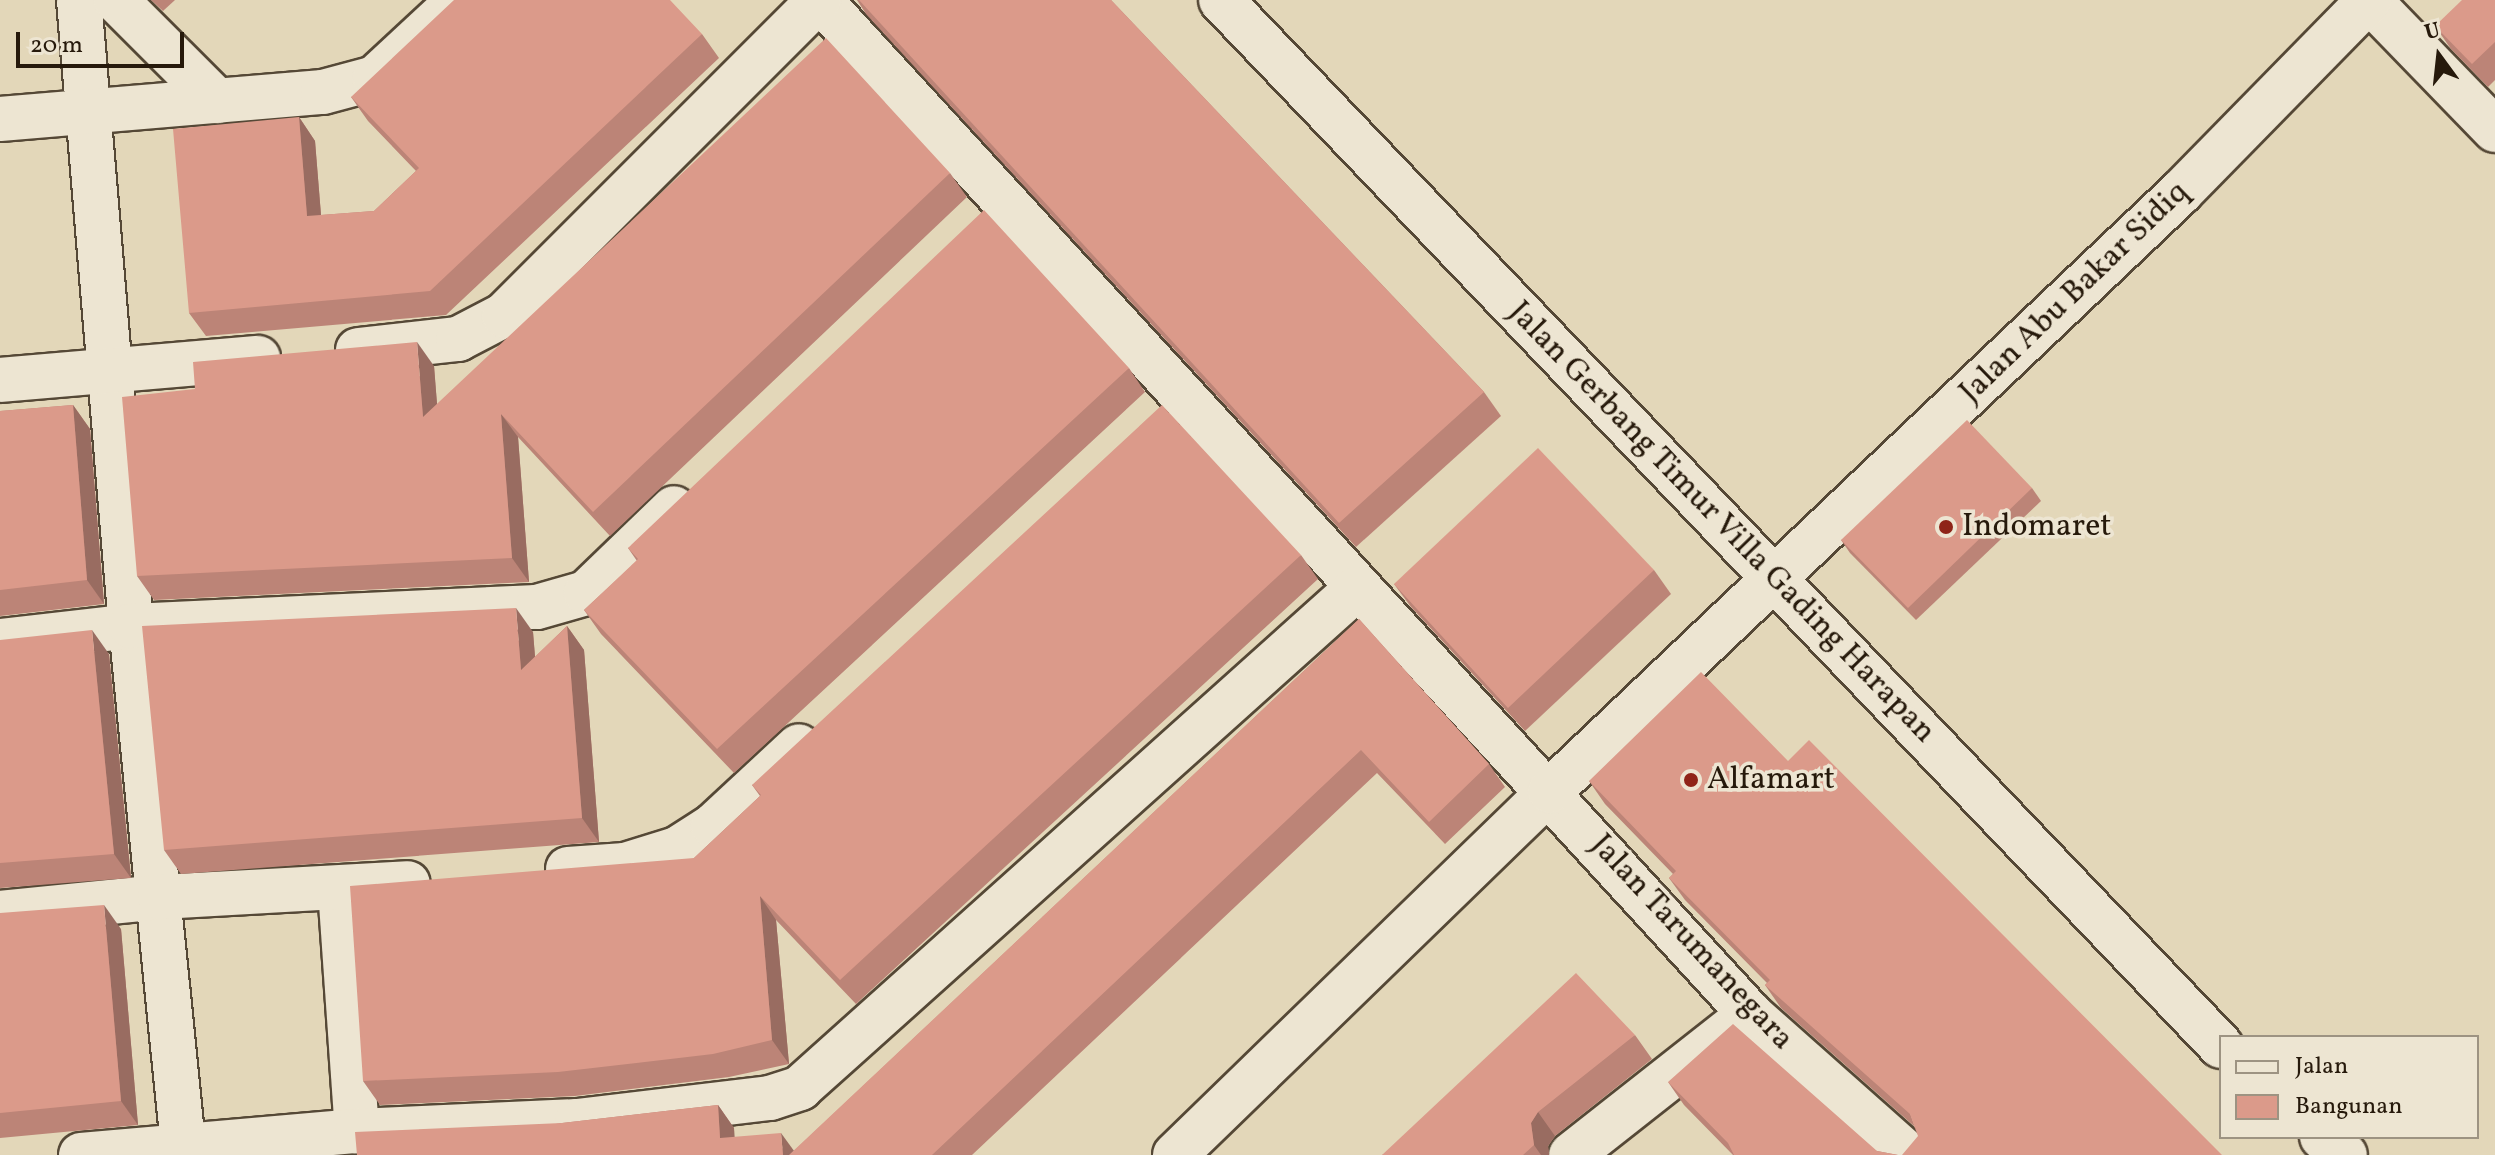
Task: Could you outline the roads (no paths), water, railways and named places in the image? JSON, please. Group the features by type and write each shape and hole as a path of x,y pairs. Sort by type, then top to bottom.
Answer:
{"street":[{"path":"79,0 92,111 131,626 184,1149"},
{"path":"116,0 217,101"},
{"path":"0,119 323,92 375,78 459,0"},
{"path":"0,380 458,339 504,315 820,0"},
{"name":"Jalan Tarumanegara","path":"820,0 1004,196 1356,589 1550,791 1750,1014 1909,1155"},
{"name":"Jalan Gerbang Timur Villa Gading Harapan","path":"1221,0 2219,1044"},
{"path":"2369,0 2495,130"},
{"name":"Jalan Abu Bakar Sidiq","path":"1175,1155 1550,791 1776,580 2181,192 2369,0"},
{"path":"969,229 1004,196"},
{"path":"1147,424 1182,392"},
{"path":"0,641 131,626 537,607 586,593 703,481"},
{"path":"81,1155 184,1149 357,1131 577,1121 770,1098 800,1088 1356,589"},
{"path":"525,872 625,865 677,849 713,826 831,717"},
{"path":"0,913 160,897 340,889 448,879"},
{"path":"340,889 357,1131"},
{"path":"1571,1155 1750,1014"},
{"path":"2325,1139 2345,1155"}],"place":[{"name":"Indomaret","path":"1946,527"},
{"name":"Alfamart","path":"1691,780"}]}
